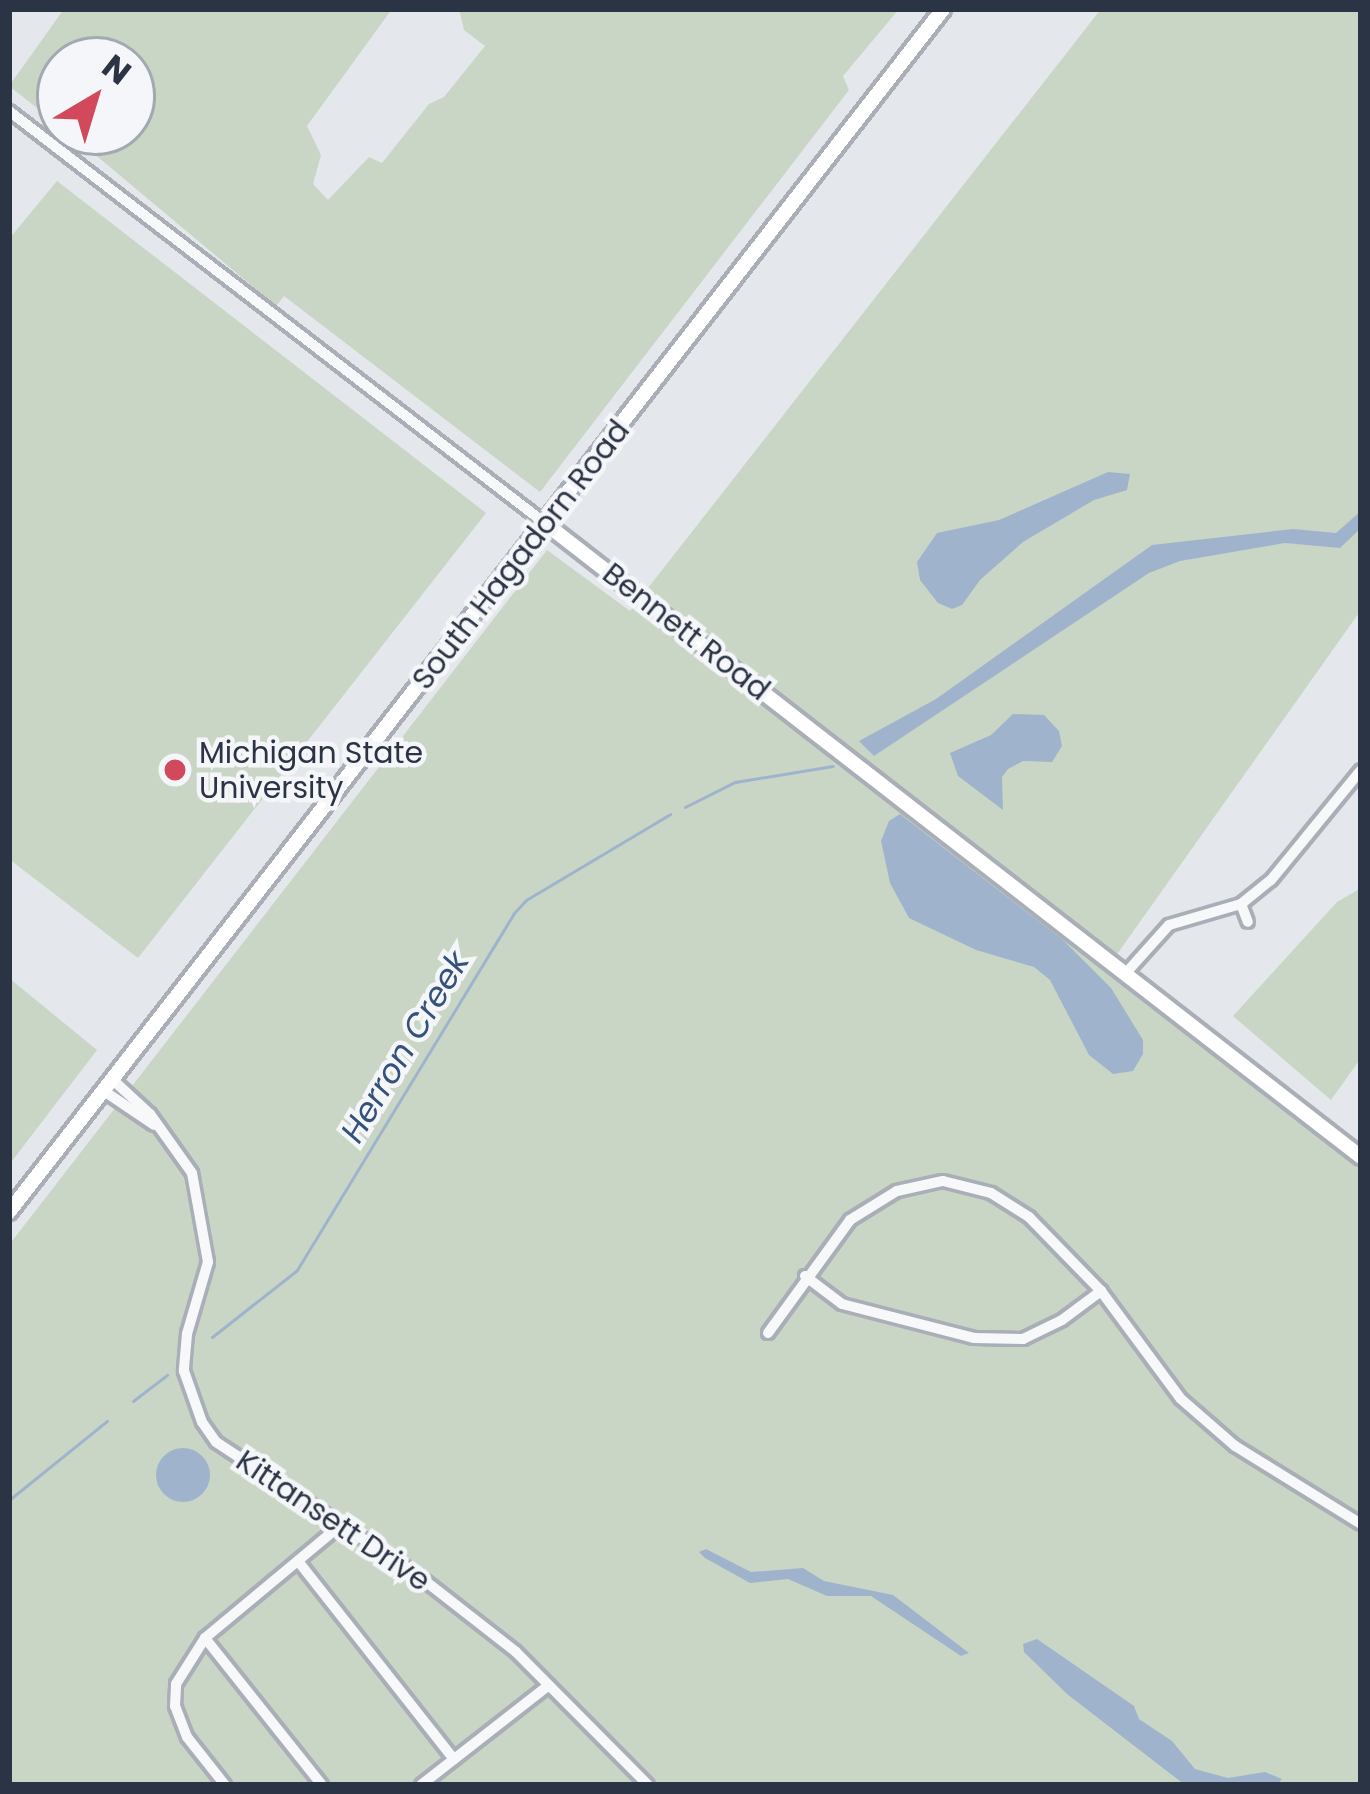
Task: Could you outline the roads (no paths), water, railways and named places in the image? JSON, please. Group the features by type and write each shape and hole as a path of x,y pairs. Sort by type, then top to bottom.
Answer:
{"street":[{"name":"South Hagadorn Road","path":"9,1212 943,9"},
{"name":"Bennett Road","path":"9,112 1361,1156"},
{"path":"1125,974 1169,925 1240,904 1271,880 1361,770"},
{"path":"1349,782 1361,792"},
{"path":"1240,904 1248,922"},
{"name":"Kittansett Drive","path":"108,1086 154,1125 192,1173 202,1208 208,1262 187,1334 184,1371 202,1422 216,1442 245,1466 415,1573 549,1685 648,1785"},
{"path":"768,1334 805,1276 850,1220 897,1191 944,1180 991,1192 1029,1217 1101,1291 1181,1399 1235,1446 1361,1524"},
{"path":"805,1276 842,1304 974,1338 1023,1340 1062,1320 1101,1291"},
{"path":"225,1785 187,1737 175,1706 176,1684 205,1638 342,1524"},
{"path":"298,1561 454,1759"},
{"path":"205,1638 322,1785"},
{"path":"421,1785 549,1685"}],"water":[{"path":"1108,472 1130,474 1127,490 1094,500 1023,542 980,580 962,605 952,609 938,603 920,580 917,562 937,533 999,520"},
{"path":"1361,511 1361,528 1340,548 1285,543 1180,561 1149,573 874,756 859,741 936,699 1152,545 1293,529 1336,533"},
{"path":"1013,714 1044,715 1059,731 1062,746 1052,762 1023,761 1008,769 1002,777 1003,810 958,776 950,753 991,735"},
{"path":"900,814 1063,940 1111,988 1143,1040 1143,1054 1133,1071 1113,1074 1089,1055 1050,980 1034,967 976,950 909,918 890,883 881,841 889,821"},
{"path":"183,1448 202,1456 210,1475 202,1494 183,1502 164,1494 156,1475 164,1456"},
{"path":"706,1549 751,1572 803,1568 824,1581 893,1595 969,1653 961,1656 871,1596 827,1596 788,1579 750,1583 705,1558 699,1552"},
{"path":"1037,1639 1134,1706 1139,1719 1172,1741 1195,1769 1228,1778 1265,1772 1282,1779 1277,1785 1185,1785 1067,1694 1024,1652 1023,1644"}],"waterway":[{"name":"Herron Creek","path":"685,807 735,782 833,766"},
{"name":"Herron Creek","path":"212,1337 297,1270 514,913 526,900 670,814"},
{"name":"Herron Creek","path":"133,1401 167,1375"},
{"name":"Herron Creek","path":"9,1500 107,1421"}],"place":[{"name":"Michigan State University","path":"175,770"}]}
